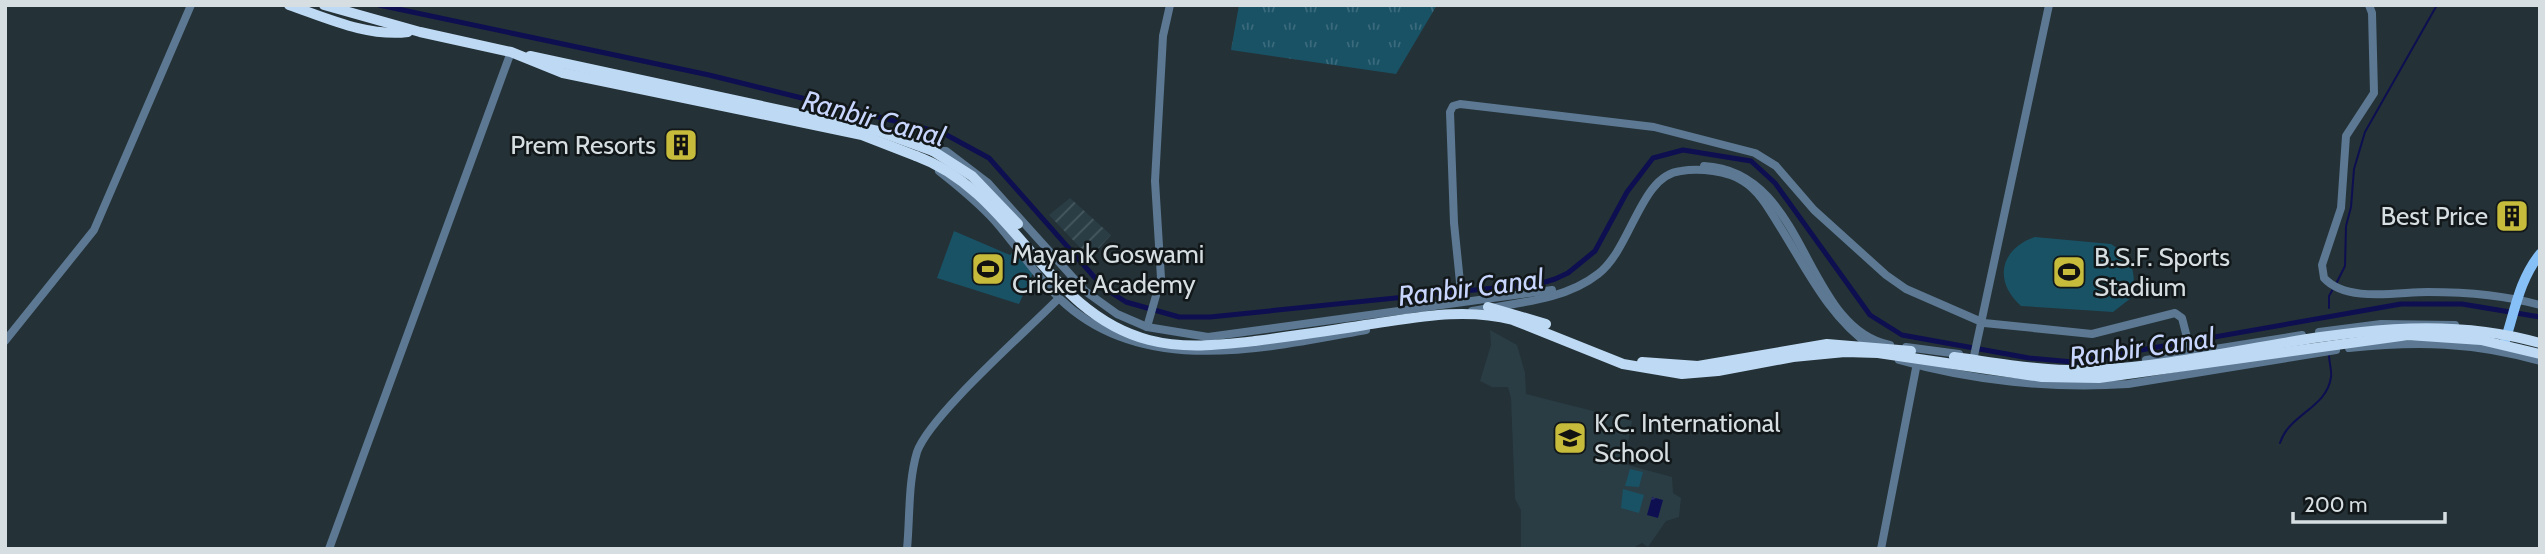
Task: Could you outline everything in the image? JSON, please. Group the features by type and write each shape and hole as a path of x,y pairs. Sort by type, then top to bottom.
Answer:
{"highway":[{"path":"289,5 352,27 392,34 417,32"},
{"path":"324,5 417,32 628,75 865,128 911,141 961,168 994,196 1057,274 1084,299 1126,325 1180,339 1217,339 1431,309 1471,306 1525,316 1633,360 1676,366 1722,363 1813,346 1850,343 2045,368 2092,370 2365,329 2408,326 2489,332 2540,341"},
{"path":"516,54 564,73 862,135 916,156 955,174 990,203 1061,288 1089,312 1132,335 1177,345 1219,345 1466,313 1513,320 1623,364 1682,374 1845,352 1878,353 2042,377 2099,377 2408,335 2481,340 2540,354"}],"main road":[{"path":"2496,348 2505,342 2509,318 2525,275 2540,254"}],"street":[{"path":"5,341 94,230 191,5"},
{"path":"1148,324 1161,278 1155,181 1163,36 1170,5"},
{"path":"1974,355 1979,321 2049,5"},
{"path":"2369,5 2372,13 2374,93 2346,136 2341,208 2321,270 2332,286 2379,295 2428,292 2540,305"},
{"path":"330,549 516,54"},
{"path":"1461,298 1450,112 1453,106 1460,104 1654,127 1708,144 1755,153 1778,167 1814,211 1886,275 1906,289 1979,321 2092,334 2171,312 2182,318 2188,350"},
{"path":"933,151 947,151 988,183 1085,291 1117,314 1148,324 1209,337 1461,298 1557,289 1582,279 1601,267 1614,252 1653,179 1675,166 1713,166 1736,171 1760,186 1834,300 1853,324 1881,343 2073,367 2116,365 2188,350 2381,324 2437,323 2507,331 2540,341"},
{"path":"916,156 972,197 1059,299 1082,317 1140,344 1200,352 1307,341 1568,291 1596,276 1623,247 1655,184 1669,173 1699,170 1732,176 1745,182 1763,198 1819,291 1844,324 1881,353 1916,365 1996,379 2098,386 2397,343 2436,342 2496,348 2540,361"},
{"path":"907,549 916,460 921,444 942,416 1059,299"},
{"path":"1881,549 1920,349"}],"shaded area":[{"path":"1070,198 1111,235 1090,258 1049,215"},
{"name":"K.C. International School","path":"1490,330 1517,345 1525,373 1526,394 1632,421 1624,464 1672,477 1673,493 1681,498 1679,517 1666,521 1648,547 1642,543 1631,549 1521,549 1521,510 1515,499 1511,398 1508,387 1492,387 1480,381 1491,345"}],"green space":[{"path":"1239,5 1437,5 1396,74 1231,50"},
{"name":"Mayank Goswami Cricket Academy","path":"954,231 1010,255 1020,245 1039,260 1019,304 937,278"},
{"name":"B.S.F. Sports Stadium","path":"2035,237 2111,244 2124,255 2132,267 2134,281 2131,298 2113,312 2021,306 2006,286 2004,267 2014,249"},
{"path":"1630,469 1643,472 1639,487 1625,486"},
{"path":"1623,489 1644,495 1639,513 1621,508"}],"water":[{"path":"1652,497 1663,500 1658,518 1647,515"}],"waterway":[{"name":"Ranbir Canal","path":"379,5 709,75 943,133 989,158 1104,288 1126,302 1179,317 1210,317 1542,283 1555,279 1568,273 1595,251 1627,192 1653,158 1683,150 1751,161 1775,183 1870,315 1902,335 2029,358 2073,362 2401,304 2462,304 2540,317"},
{"path":"2336,284 2345,266 2346,226 2351,207 2354,169 2365,132 2437,5"},
{"path":"2329,308 2329,296 2333,289"},
{"path":"2280,443 2291,425 2315,404 2328,388 2331,374 2329,355"}],"place":[{"name":"Prem Resorts","path":"681,145"},
{"name":"Best Price","path":"2512,216"},
{"name":"Mayank Goswami Cricket Academy","path":"988,269"},
{"name":"B.S.F. Sports Stadium","path":"2069,272"},
{"name":"K.C. International School","path":"1570,438"}]}
